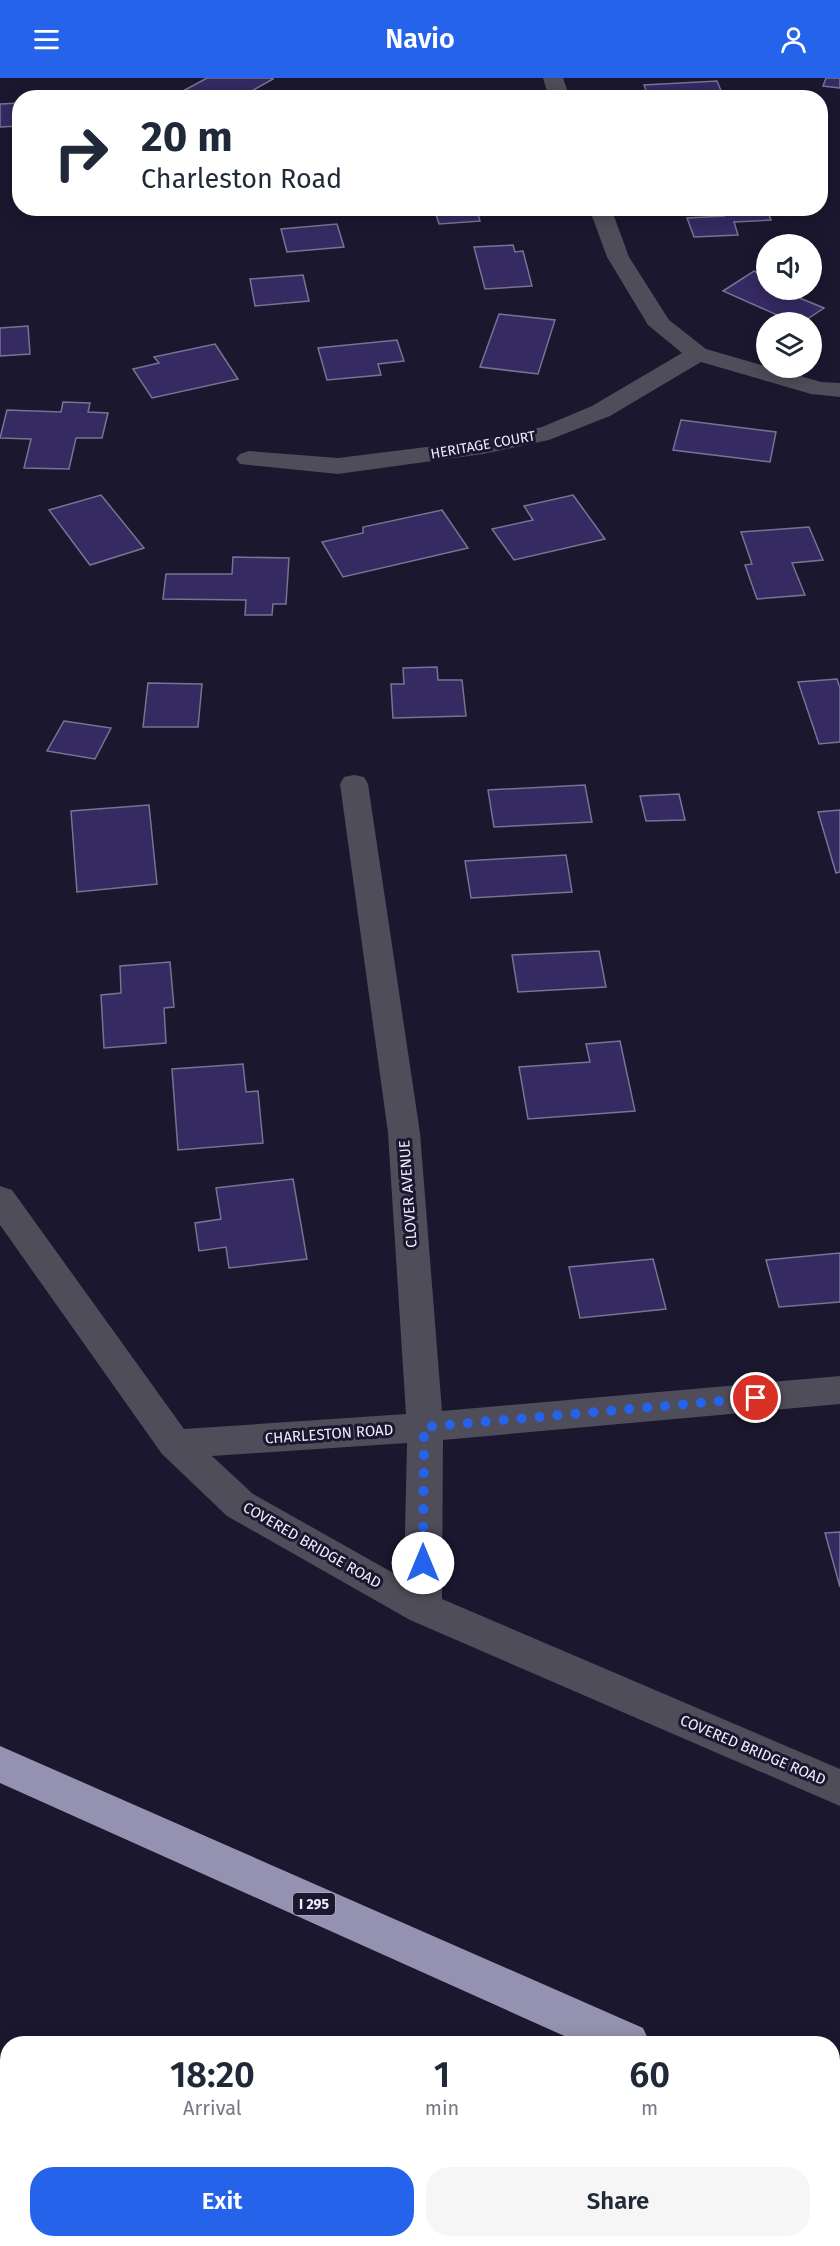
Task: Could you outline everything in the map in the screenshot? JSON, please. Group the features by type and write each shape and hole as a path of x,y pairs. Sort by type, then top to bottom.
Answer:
{"highway":[{"name":"I 295","path":"0,1764 612,2036"}],"street":[{"path":"603,216 618,257 660,325 698,354 820,389 840,390"},
{"name":"HERITAGE COURT","path":"249,459 339,466 483,447 549,433 601,411 698,354"},
{"name":"CLOVER AVENUE","path":"354,784 404,1133 424,1427 423,1608"},
{"name":"COVERED BRIDGE ROAD","path":"0,1199 176,1444 240,1505 423,1608 840,1788"},
{"name":"CHARLESTON ROAD","path":"176,1444 424,1427 840,1390"}],"building":[{"path":"207,78 273,79 253,90 185,90"},
{"path":"826,78 840,78 840,88 823,86"},
{"path":"717,81 721,90 646,90 644,85"},
{"path":"12,103 12,126 0,127 0,104"},
{"path":"436,216 478,216 480,221 439,224"},
{"path":"769,216 771,220 734,222 738,235 694,237 687,218"},
{"path":"337,224 344,247 287,252 281,229"},
{"path":"513,245 515,252 523,251 532,286 485,289 474,247"},
{"path":"754,271 756,272 756,300 804,300 824,308 818,312 770,312 723,291"},
{"path":"303,275 309,301 255,306 250,279"},
{"path":"499,314 555,320 538,374 480,367"},
{"path":"28,326 30,354 0,356 0,328"},
{"path":"397,340 404,361 378,364 381,375 327,380 318,348"},
{"path":"215,344 238,379 152,398 133,369 159,363 154,357"},
{"path":"63,402 90,403 88,412 108,413 102,438 76,438 69,469 24,468 31,439 0,438 7,410 61,412"},
{"path":"681,420 776,432 770,462 673,450"},
{"path":"101,495 144,548 90,565 49,510"},
{"path":"573,495 605,539 514,560 492,529 533,520 524,506"},
{"path":"442,510 468,548 343,577 322,542 363,533 363,527"},
{"path":"809,527 823,560 792,563 805,595 757,599 745,565 752,564 741,532"},
{"path":"233,557 289,558 286,604 273,604 272,615 245,615 246,600 163,599 166,574 232,574"},
{"path":"437,667 438,680 462,680 466,716 393,718 391,684 404,684 403,668"},
{"path":"837,679 840,688 840,742 819,744 798,682"},
{"path":"148,683 202,684 198,727 143,727"},
{"path":"64,721 111,728 95,759 47,751"},
{"path":"585,785 592,822 494,827 488,790"},
{"path":"679,794 685,820 646,821 640,796"},
{"path":"149,805 157,884 77,892 71,811"},
{"path":"840,810 840,872 836,873 818,812"},
{"path":"566,855 572,892 471,898 465,861"},
{"path":"599,951 606,987 518,992 512,955"},
{"path":"170,962 174,1007 164,1008 166,1043 104,1048 101,995 121,993 120,966"},
{"path":"620,1041 635,1111 528,1119 519,1067 590,1062 586,1044"},
{"path":"243,1064 246,1092 258,1091 263,1143 178,1150 172,1069"},
{"path":"293,1179 307,1259 229,1268 226,1247 199,1251 195,1223 221,1219 216,1188"},
{"path":"840,1253 840,1302 779,1307 766,1260"},
{"path":"653,1259 666,1309 580,1318 569,1267"},
{"path":"840,1532 840,1587 825,1533"}],"route":[{"path":"423,1563 424,1427 756,1398"}]}
